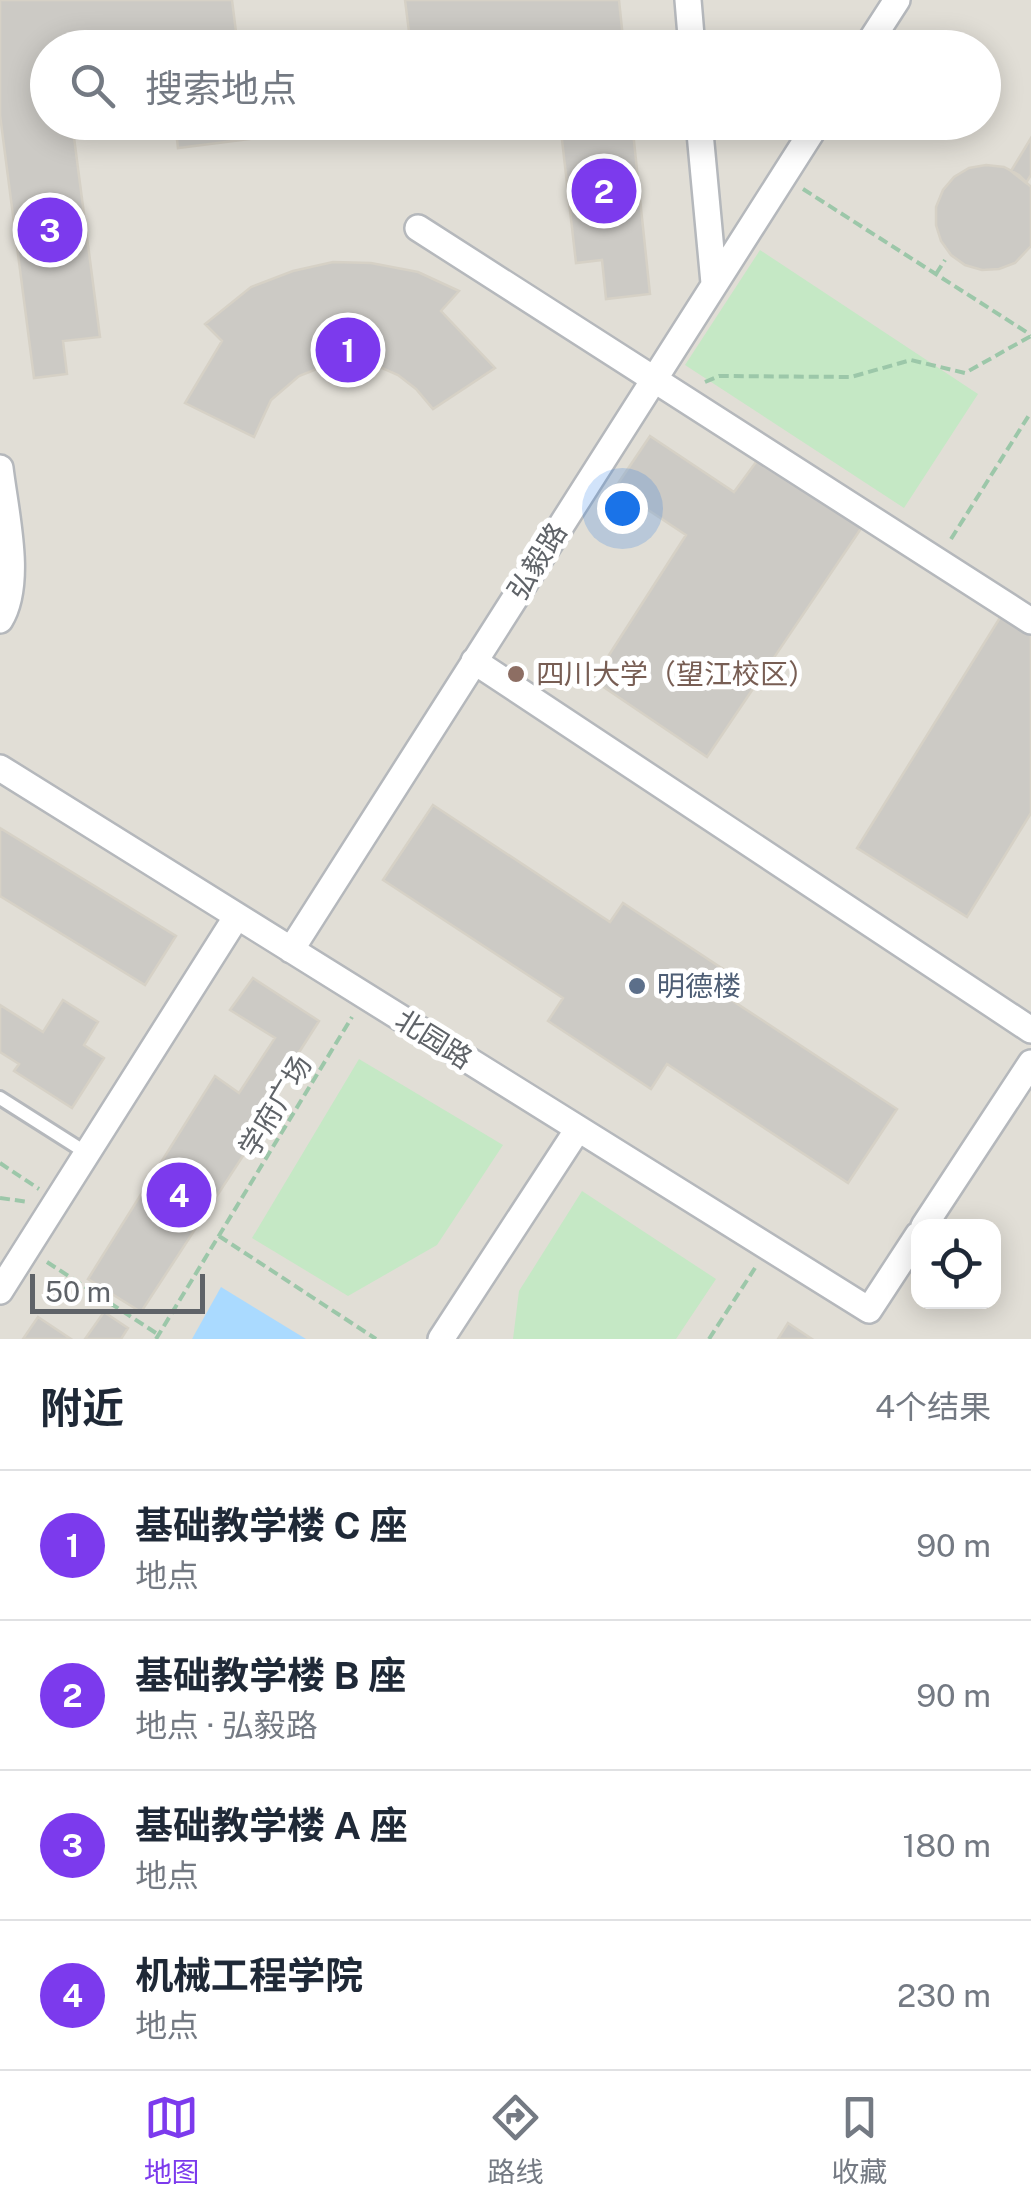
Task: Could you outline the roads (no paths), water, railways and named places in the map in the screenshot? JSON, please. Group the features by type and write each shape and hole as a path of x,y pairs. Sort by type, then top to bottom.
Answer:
{"street":[{"path":"688,0 690,30"},
{"path":"878,30 897,0"},
{"path":"701,140 714,282"},
{"name":"弘毅路","path":"290,950 806,140"},
{"path":"418,228 1031,620"},
{"path":"0,468 6,556 6,611 0,620"},
{"path":"474,660 1031,1030"},
{"name":"北园路","path":"0,768 869,1310 911,1246"},
{"path":"0,1291 236,916"},
{"path":"929,1219 1031,1064"},
{"path":"442,1339 578,1129"}],"lane":[{"path":"0,1098 85,1152"}],"water":[{"path":"221,1287 306,1339 192,1339"}],"place":[{"name":"基础教学楼 B 座","path":"604,191"},
{"name":"基础教学楼 A 座","path":"50,230"},
{"name":"基础教学楼 C 座","path":"348,350"},
{"name":"四川大学（望江校区）","path":"516,674"},
{"name":"明德楼","path":"637,986"},
{"name":"机械工程学院","path":"179,1195"}]}
